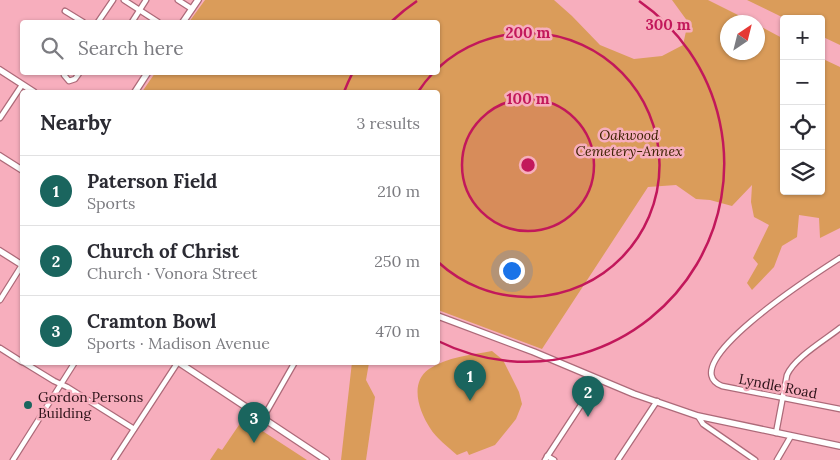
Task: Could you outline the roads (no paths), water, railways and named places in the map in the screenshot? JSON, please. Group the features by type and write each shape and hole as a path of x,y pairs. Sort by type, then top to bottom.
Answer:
{"main road":[{"path":"184,20 198,0"},
{"path":"0,70 31,90"},
{"path":"136,90 146,75"},
{"path":"0,156 20,169"},
{"path":"0,251 20,264"},
{"path":"440,317 656,402 698,416 840,446"},
{"path":"182,365 326,460"}],"street":[{"path":"99,20 113,0"},
{"path":"124,0 155,20"},
{"path":"133,20 146,0"},
{"path":"178,0 192,9"},
{"path":"65,11 80,20"},
{"path":"64,75 69,81 76,79 78,75"},
{"path":"0,118 22,84"},
{"name":"Lyndle Road","path":"840,258 736,333 714,364 712,371 713,380 725,387 840,409"},
{"path":"0,300 20,268"},
{"path":"776,433 787,375 793,365 840,328"},
{"path":"0,348 20,360"},
{"path":"28,365 61,385 67,386 134,429"},
{"path":"13,460 73,365"},
{"path":"114,460 176,365"},
{"path":"262,418 293,365"},
{"path":"554,460 546,458 598,379"},
{"path":"626,460 620,458 656,402"},
{"path":"698,416 703,424 755,460"},
{"path":"777,460 791,436"}],"place":[{"name":"Paterson Field","path":"470,401"},
{"name":"Gordon Persons Building","path":"28,405"},
{"name":"Church of Christ","path":"588,417"},
{"name":"Cramton Bowl","path":"254,443"}],"park label":[{"name":"Oakwood Cemetery-Annex","path":"629,144"}]}
